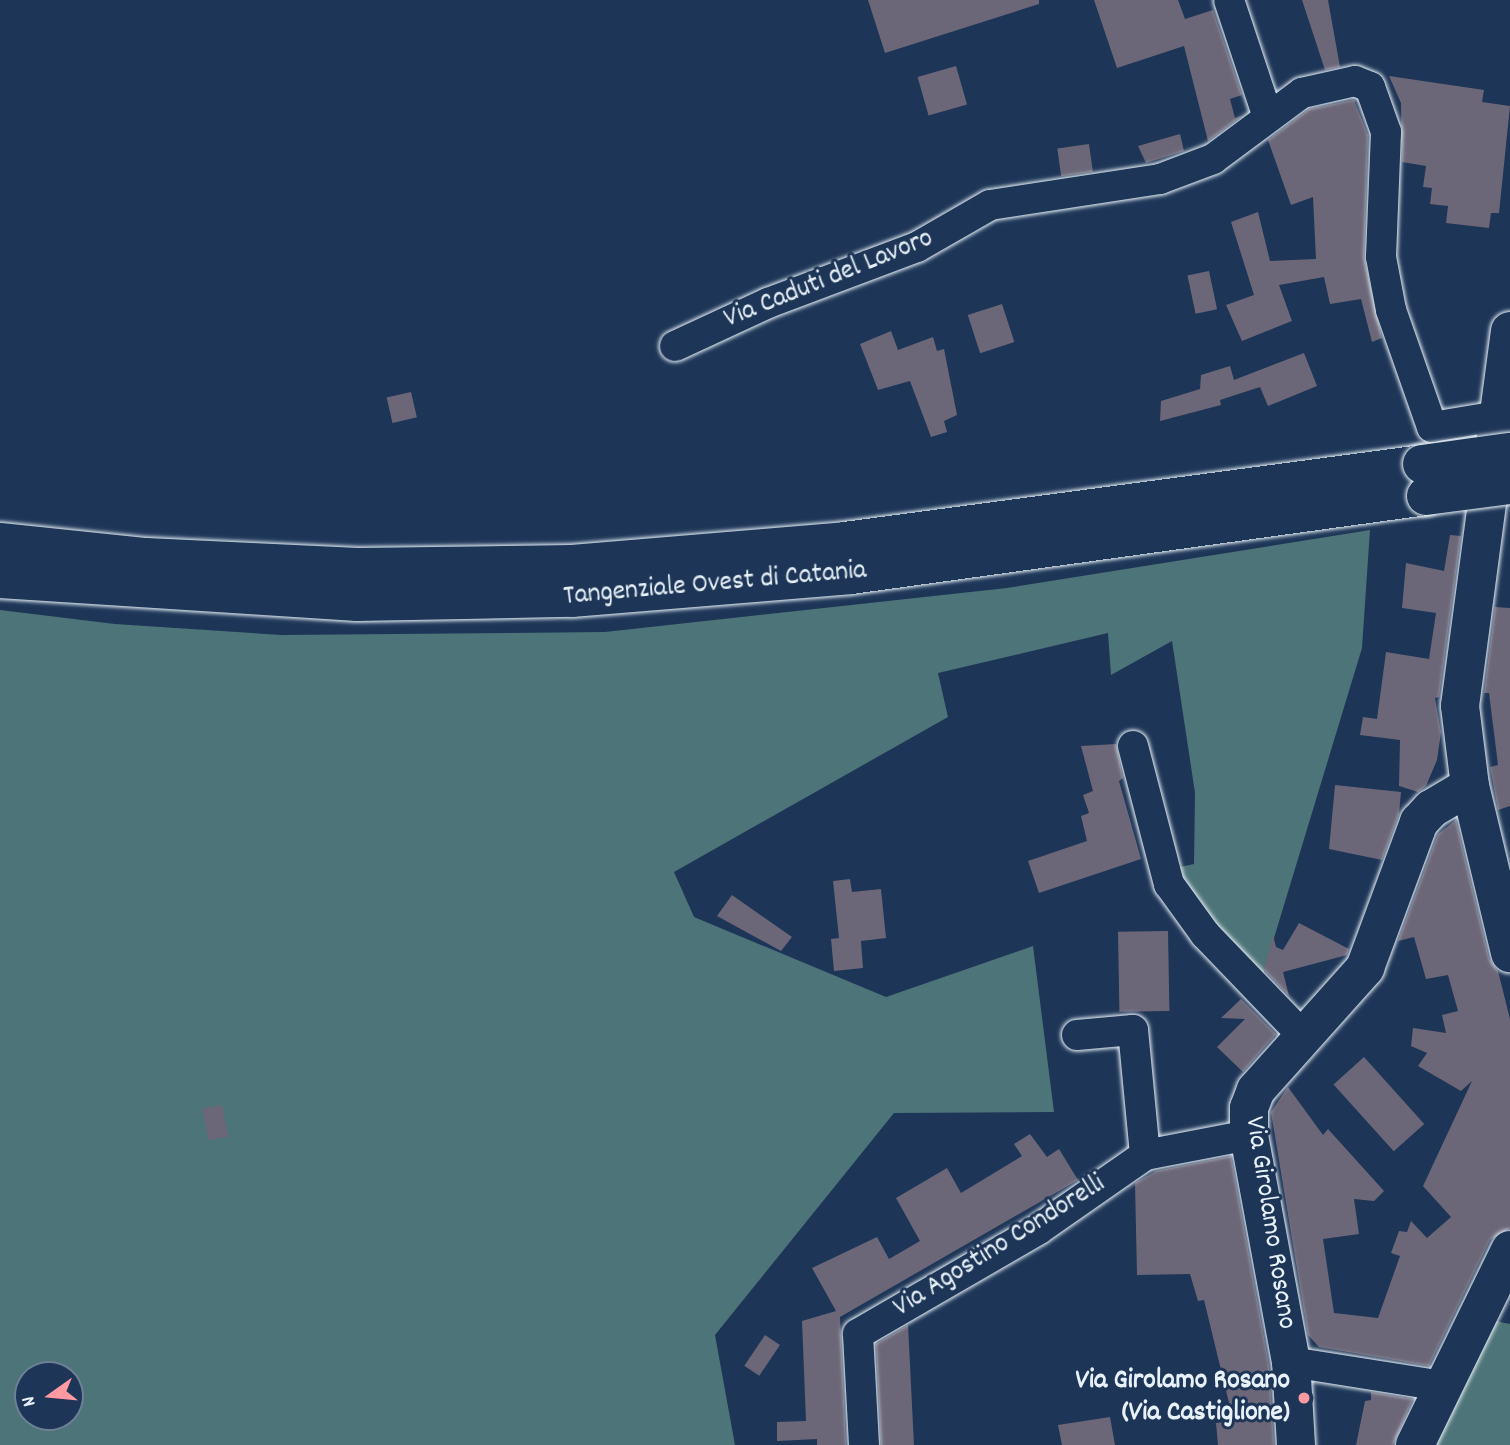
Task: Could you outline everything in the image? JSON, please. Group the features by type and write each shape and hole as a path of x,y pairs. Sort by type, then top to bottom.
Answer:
{"main road":[{"path":"1510,331 1498,416 1498,499 1460,706 1469,786 1510,953"},
{"path":"1424,480 1510,452"},
{"path":"1424,480 1498,499"},
{"name":"Tangenziale Ovest di Catania","path":"0,542 146,557 358,567 572,564 845,541 1424,480"},
{"name":"Tangenziale Ovest di Catania","path":"0,579 357,602 572,598 851,575 1424,480"},
{"name":"Via Girolamo Rosano","path":"1296,1445 1291,1362 1249,1135 1249,1108 1256,1090 1365,968 1419,822 1431,809 1469,786"},
{"path":"1415,1445 1510,1250"}],"street":[{"path":"1228,0 1268,117"},
{"name":"Via Caduti del Lavoro","path":"675,346 768,303 917,247 990,205 1160,179 1213,159 1302,93 1329,83 1355,81 1370,88 1379,104 1387,160 1381,257 1391,310 1451,481 1498,499"},
{"path":"1432,427 1498,416"},
{"path":"1133,746 1169,884 1205,934 1304,1038"},
{"path":"1077,1035 1133,1030 1145,1155"},
{"name":"Via Agostino Condorelli","path":"864,1445 858,1334 1039,1229 1145,1155 1249,1135"},
{"path":"1291,1362 1443,1386"}],"green space":[{"path":"1370,530 1362,648 1261,981 1171,869 1194,864 1195,793 1172,641 1111,675 1108,633 938,673 948,717 674,872 694,917 886,997 1033,946 1054,1112 894,1113 715,1335 735,1445 0,1445 0,610 115,624 281,635 605,632 1007,588"},
{"path":"1495,1321 1510,1324 1510,1445 1430,1445"}],"building":[{"path":"868,0 1039,0 1039,4 885,53"},
{"path":"1094,0 1178,0 1185,19 1213,10 1242,95 1230,99 1235,118 1242,116 1208,141 1184,46 1117,68"},
{"path":"1302,0 1328,0 1340,67 1325,70"},
{"path":"956,66 967,104 929,115 918,77"},
{"path":"1389,76 1484,90 1482,102 1510,106 1499,213 1491,213 1489,228 1446,223 1448,206 1430,204 1432,188 1423,187 1426,166 1402,162 1401,103"},
{"path":"1354,100 1368,135 1364,257 1382,338 1372,342 1361,299 1330,304 1324,277 1279,285 1292,321 1242,341 1226,305 1254,295 1231,222 1258,212 1270,261 1316,259 1313,197 1291,205 1268,140 1309,109"},
{"path":"1180,134 1184,151 1146,163 1138,146"},
{"path":"1089,144 1093,172 1061,176 1057,148"},
{"path":"1209,271 1217,309 1196,314 1187,276"},
{"path":"1002,304 1014,342 980,353 968,315"},
{"path":"891,331 898,350 933,337 937,351 944,349 957,415 944,421 947,432 931,437 910,381 878,390 860,344"},
{"path":"1304,353 1317,386 1268,406 1260,387 1220,400 1221,405 1160,421 1161,401 1200,389 1201,375 1230,366 1234,380"},
{"path":"411,392 417,417 392,423 387,398"},
{"path":"1450,535 1461,536 1439,697 1435,698 1441,732 1437,760 1426,786 1418,792 1399,786 1400,740 1360,735 1363,717 1377,719 1386,652 1429,659 1436,613 1402,608 1406,563 1444,571"},
{"path":"1495,607 1510,608 1510,806 1498,810 1490,767 1498,765 1489,693 1484,693"},
{"path":"1116,744 1123,778 1119,781 1141,859 1039,893 1028,861 1087,841 1081,816 1089,813 1083,795 1093,791 1081,746"},
{"path":"1335,785 1401,792 1399,814 1382,860 1329,849"},
{"path":"1456,820 1489,958 1498,971 1510,1019 1510,1228 1490,1240 1429,1366 1319,1347 1308,1335 1271,1112 1288,1087 1323,1135 1328,1129 1384,1191 1374,1201 1354,1199 1359,1234 1323,1239 1334,1313 1378,1318 1400,1256 1391,1253 1399,1231 1407,1232 1411,1221 1427,1238 1451,1217 1423,1186 1472,1081 1461,1091 1418,1066 1427,1053 1411,1046 1413,1028 1446,1033 1442,1015 1458,1011 1448,975 1426,979 1414,937 1398,941 1438,834"},
{"path":"850,879 852,892 881,889 886,938 861,941 863,968 834,971 831,939 839,938 833,881"},
{"path":"732,895 792,937 781,951 717,916"},
{"path":"1299,923 1349,949 1347,955 1283,972 1289,996 1264,970 1273,935 1276,947 1283,950"},
{"path":"1168,931 1169,1011 1119,1012 1118,932"},
{"path":"1241,999 1276,1034 1243,1072 1217,1047 1245,1019 1221,1018"},
{"path":"1364,1057 1424,1124 1394,1151 1334,1084"},
{"path":"222,1105 228,1136 208,1140 202,1109"},
{"path":"1030,1134 1047,1157 1059,1149 1078,1180 840,1317 846,1445 817,1445 817,1439 777,1441 777,1422 806,1421 802,1321 836,1311 812,1268 877,1237 889,1259 920,1241 896,1198 947,1168 961,1193 1022,1156 1014,1144"},
{"path":"1231,1156 1269,1365 1274,1445 1218,1445 1216,1423 1223,1422 1219,1408 1230,1407 1204,1300 1198,1301 1190,1274 1137,1275 1135,1183 1156,1171"},
{"path":"908,1325 914,1445 881,1445 876,1344"},
{"path":"765,1335 780,1345 759,1376 744,1366"},
{"path":"1371,1392 1413,1399 1393,1445 1356,1445 1365,1401 1371,1400"},
{"path":"1110,1417 1115,1445 1062,1445 1058,1425"}],"place":[{"name":"Via Girolamo Rosano (Via Castiglione)","path":"1304,1398"}]}
